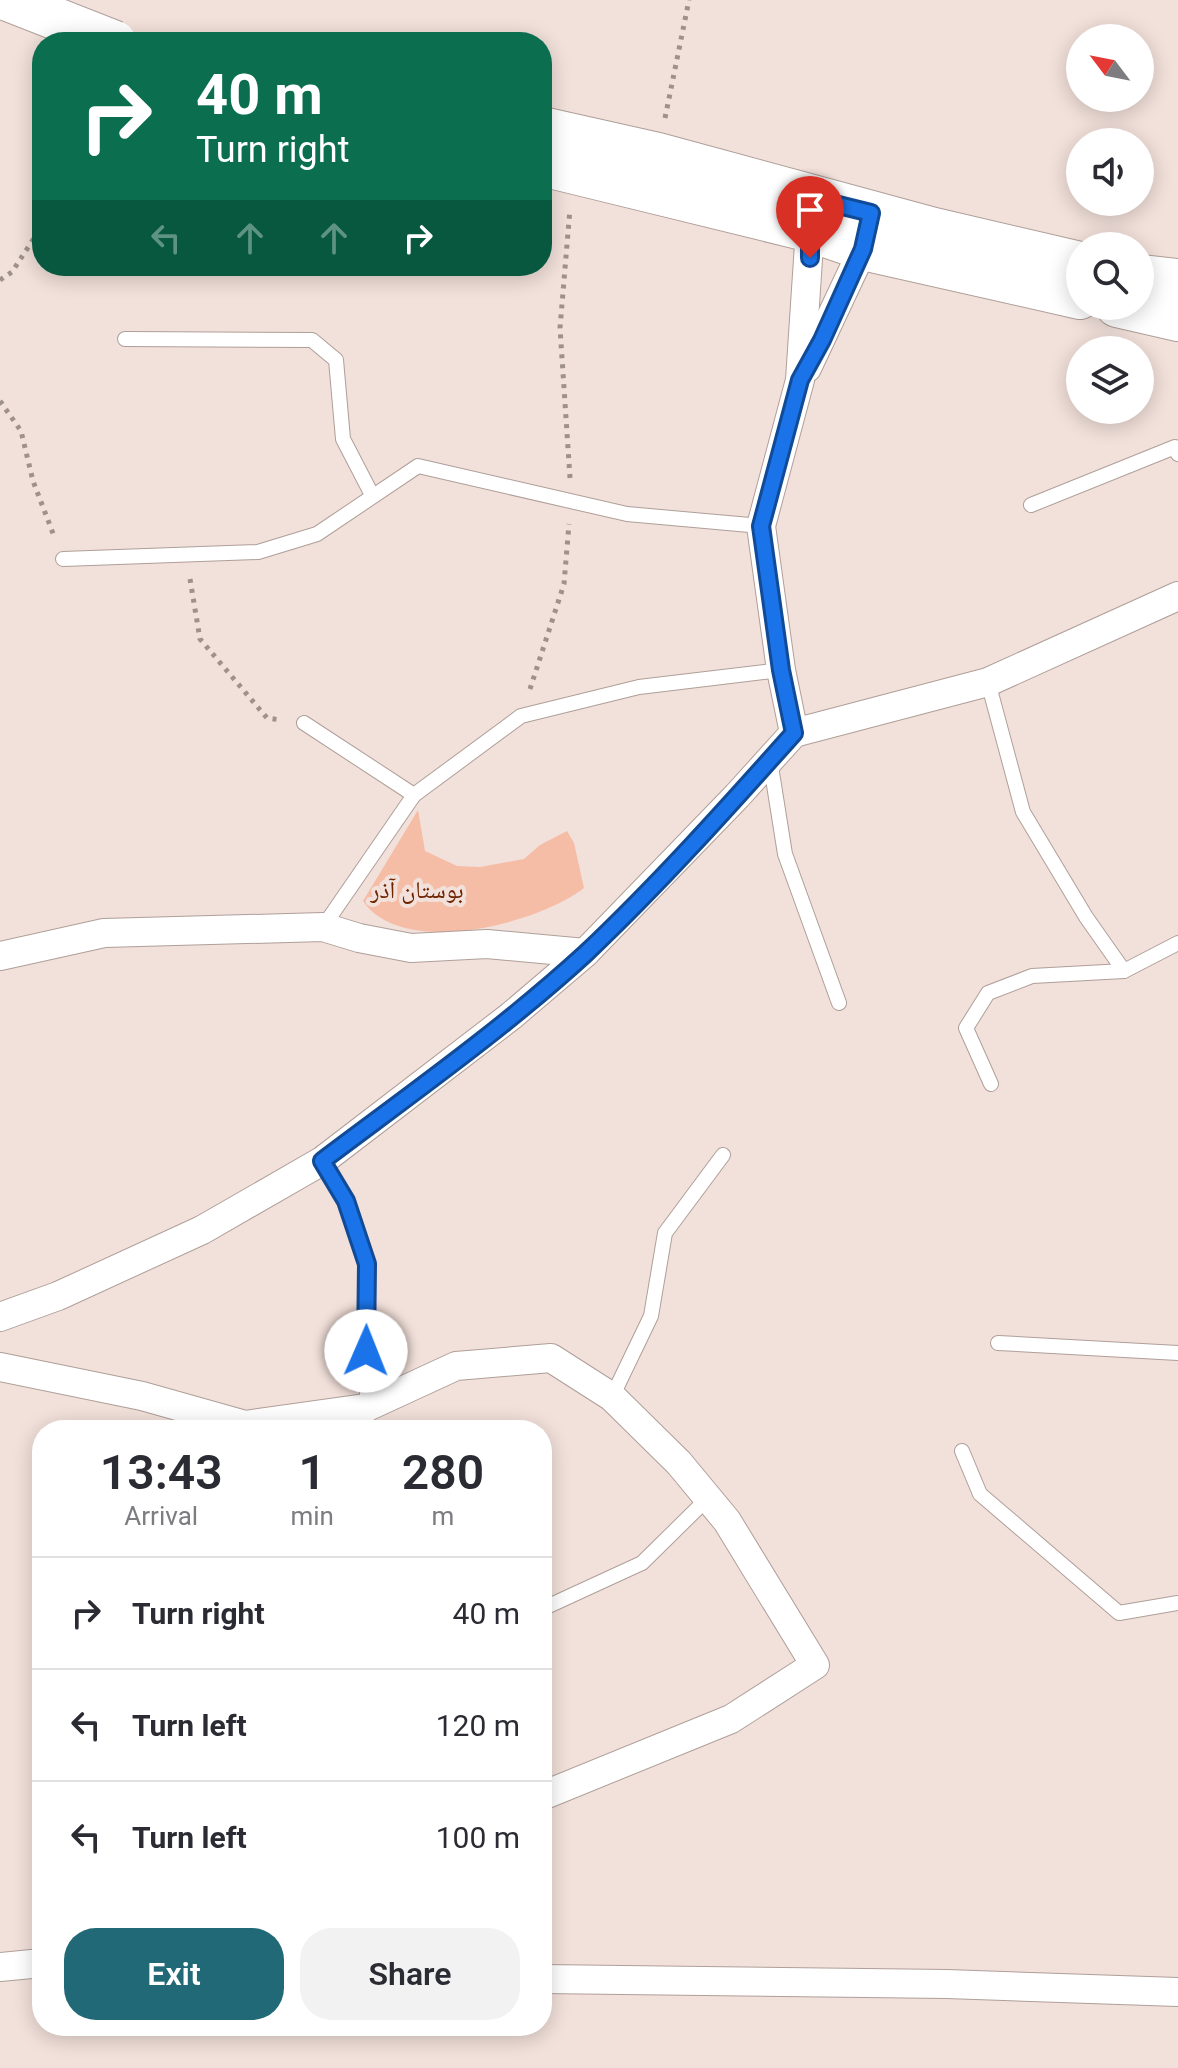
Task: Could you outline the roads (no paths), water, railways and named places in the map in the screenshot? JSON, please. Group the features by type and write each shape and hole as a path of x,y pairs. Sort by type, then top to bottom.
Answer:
{"main road":[{"path":"8,0 90,32"},
{"path":"552,130 658,154 811,214 1066,294"},
{"path":"557,169 811,214"},
{"path":"867,231 1066,261"},
{"path":"1154,277 1178,280"},
{"path":"1154,314 1178,320"}],"street":[{"path":"0,8 8,0"},
{"path":"794,733 781,670 761,526 800,380 811,214"},
{"path":"800,380 822,340 867,231"},
{"path":"0,1317 58,1296 202,1230 322,1161 511,1016 585,953 794,733 988,682 1178,596"},
{"path":"0,956 104,933 323,927 411,948 487,944 585,953"},
{"path":"346,1420 366,1419 456,1366 551,1358 612,1397 679,1463 727,1521 815,1665 731,1719 552,1792"},
{"path":"0,1367 142,1396 227,1420"},
{"path":"0,1967 32,1964"},
{"path":"552,1979 947,1984 1178,1992"}],"lane":[{"path":"125,339 312,340 336,360 343,439 372,495"},
{"path":"1031,505 1175,447 1178,454"},
{"path":"63,559 258,552 317,534 418,466 627,514 761,526"},
{"path":"323,927 414,795 521,716 639,687 781,670"},
{"path":"988,682 1023,812 1086,917 1124,971"},
{"path":"304,723 414,795"},
{"path":"770,760 785,854 839,1003"},
{"path":"991,1084 966,1028 988,993 1032,976 1124,971 1178,943"},
{"path":"612,1397 651,1316 665,1233 723,1155"},
{"path":"322,1161 346,1201 367,1264 366,1419"},
{"path":"998,1343 1178,1353"},
{"path":"962,1451 980,1494 1119,1613 1178,1603"},
{"path":"552,1604 642,1563 708,1498"}],"park label":[{"name":"بوستان آذر","path":"417,890"}]}
